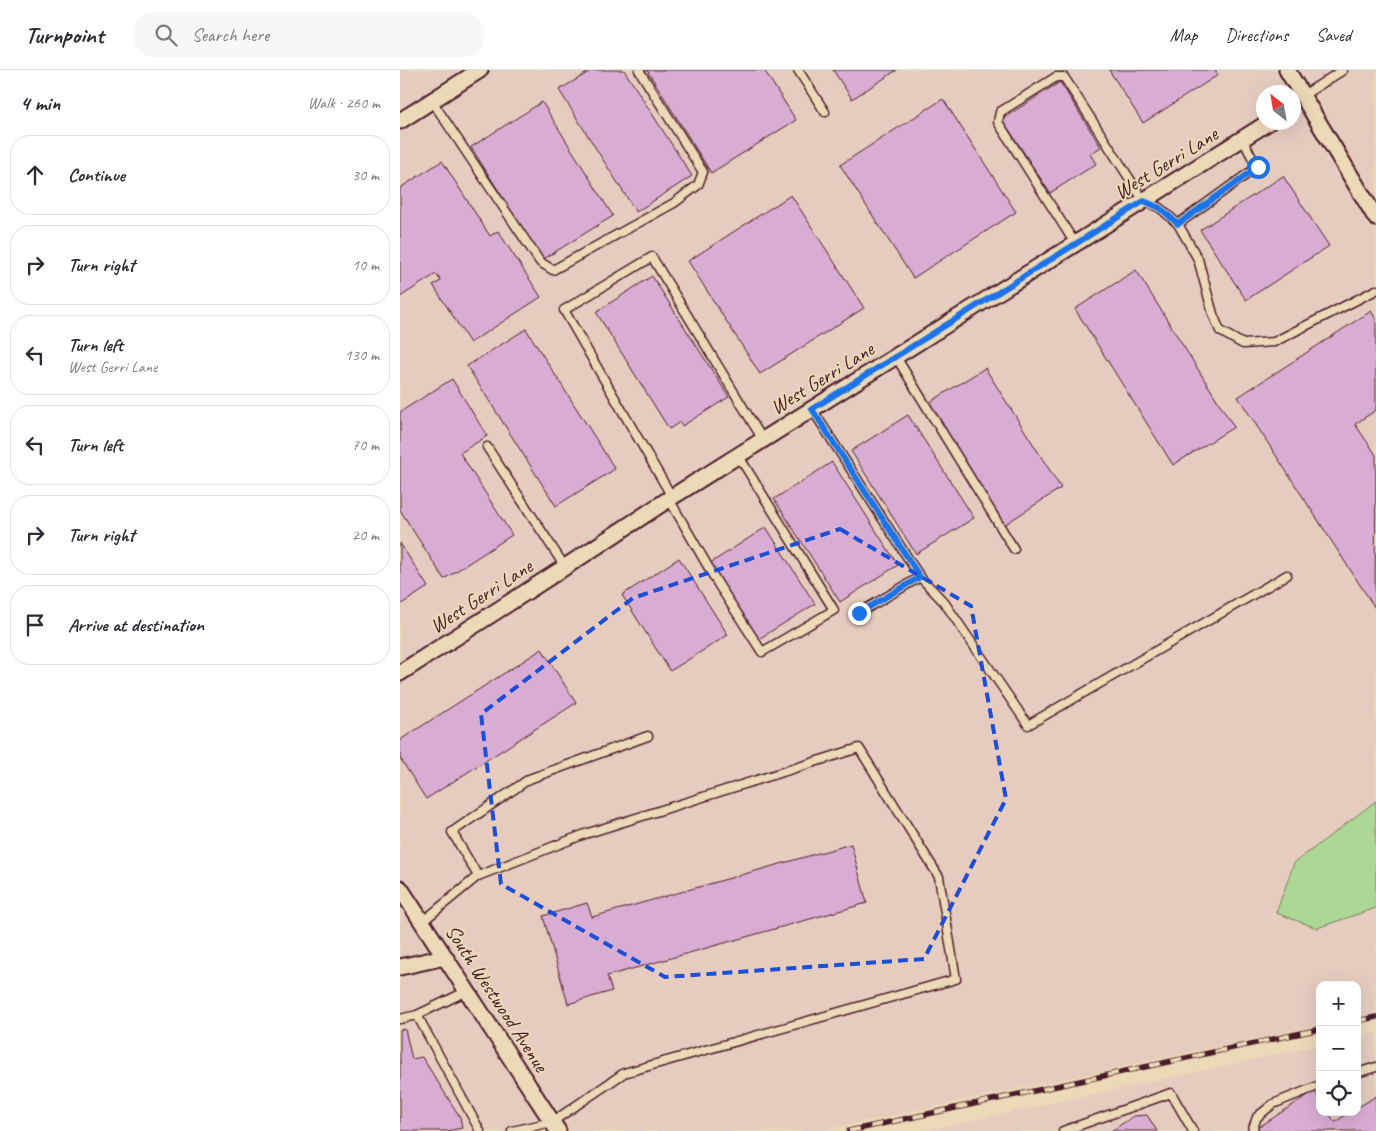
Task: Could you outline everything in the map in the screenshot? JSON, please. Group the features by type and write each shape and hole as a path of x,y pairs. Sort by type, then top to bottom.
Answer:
{"street":[{"path":"400,121 480,70"},
{"path":"1287,70 1292,85"},
{"path":"1301,105 1376,218"},
{"name":"West Gerri Lane","path":"400,673 670,498 1257,130"},
{"name":"South Westwood Avenue","path":"400,888 555,1126"},
{"path":"400,967 445,957"}],"lane":[{"path":"432,101 540,262 553,270 674,203 698,185 703,172 639,70"},
{"path":"798,70 826,112"},
{"path":"1301,98 1343,70"},
{"path":"1076,245 998,122 1000,112 1056,77 1064,77 1144,201 1160,208 1178,224 1198,259 1213,314 1220,331 1243,344 1274,342 1376,290"},
{"path":"1178,224 1258,167 1243,140"},
{"path":"738,455 834,610 762,652 718,584 564,310 652,257 763,440"},
{"path":"896,357 1014,549"},
{"path":"812,409 920,577 944,602 1028,725 1287,575"},
{"path":"487,447 565,567"},
{"path":"859,613 920,577"},
{"path":"478,876 452,832 529,779 648,736"},
{"path":"422,922 478,876 585,834 859,748 939,877 956,979 624,1073 555,1126 512,1131"},
{"path":"400,1019 417,1015 467,991"},
{"path":"417,1015 480,1131"},
{"path":"1361,1072 1376,1067"},
{"path":"1252,1131 1257,1117 1273,1104 1316,1087"},
{"path":"1063,1131 1171,1093 1193,1131"}],"highlighted area":[{"path":"840,529 971,606 1006,799 924,959 665,977 501,884 481,714 633,598"}],"shaded area":[{"path":"400,70 1376,70 1376,1013 1361,1016 1361,981 1316,981 1316,1026 819,1131 400,1131"},
{"path":"1376,1033 1376,1131 923,1131 1316,1046 1316,1116 1361,1116 1361,1036"}],"green space":[{"path":"1376,801 1376,908 1317,928 1276,913 1294,863"}],"building":[{"path":"592,70 624,70 692,176 636,212 559,90"},
{"path":"647,70 764,70 796,120 711,173"},
{"path":"833,70 897,70 852,99"},
{"path":"1109,70 1215,70 1218,75 1143,123"},
{"path":"1060,82 1101,147 1090,154 1096,164 1050,193 1002,119"},
{"path":"943,99 1016,212 913,278 840,165"},
{"path":"542,102 613,216 542,260 471,147"},
{"path":"442,161 490,236 498,231 541,297 470,343 433,285 441,281 436,274 400,297 400,188"},
{"path":"1283,176 1329,246 1246,300 1200,230"},
{"path":"791,195 864,308 760,374 688,261"},
{"path":"1136,270 1234,427 1173,465 1075,309"},
{"path":"652,276 729,397 682,426 680,422 669,429 596,312"},
{"path":"1371,311 1376,319 1376,410 1355,424 1376,455 1375,608 1238,397"},
{"path":"526,329 615,469 556,506 467,366"},
{"path":"985,368 1061,488 1004,525 927,404"},
{"path":"452,379 487,436 460,453 512,535 444,579 400,510 400,412"},
{"path":"908,415 974,518 916,554 851,451"},
{"path":"832,462 898,565 840,602 774,499"},
{"path":"766,527 815,604 757,640 709,564"},
{"path":"400,543 428,587 400,605"},
{"path":"679,558 728,635 670,671 622,595"},
{"path":"542,649 576,703 426,799 400,758 400,740"},
{"path":"851,844 867,903 607,976 612,991 568,1004 543,916 587,903 592,917"},
{"path":"405,1029 412,1059 422,1057 460,1117 462,1128 447,1131 400,1131 400,1030"},
{"path":"1314,1091 1316,1094 1316,1116 1331,1116 1335,1122 1344,1116 1361,1116 1361,1105 1376,1096 1376,1131 1257,1131 1256,1129"},
{"path":"1147,1115 1157,1131 1111,1131 1134,1116"}],"railway":[{"path":"1361,1020 1376,1017"},
{"path":"849,1131 1316,1030"}],"route":[{"path":"859,613 920,577 812,409 1144,201 1160,208 1178,224 1258,167"}]}
